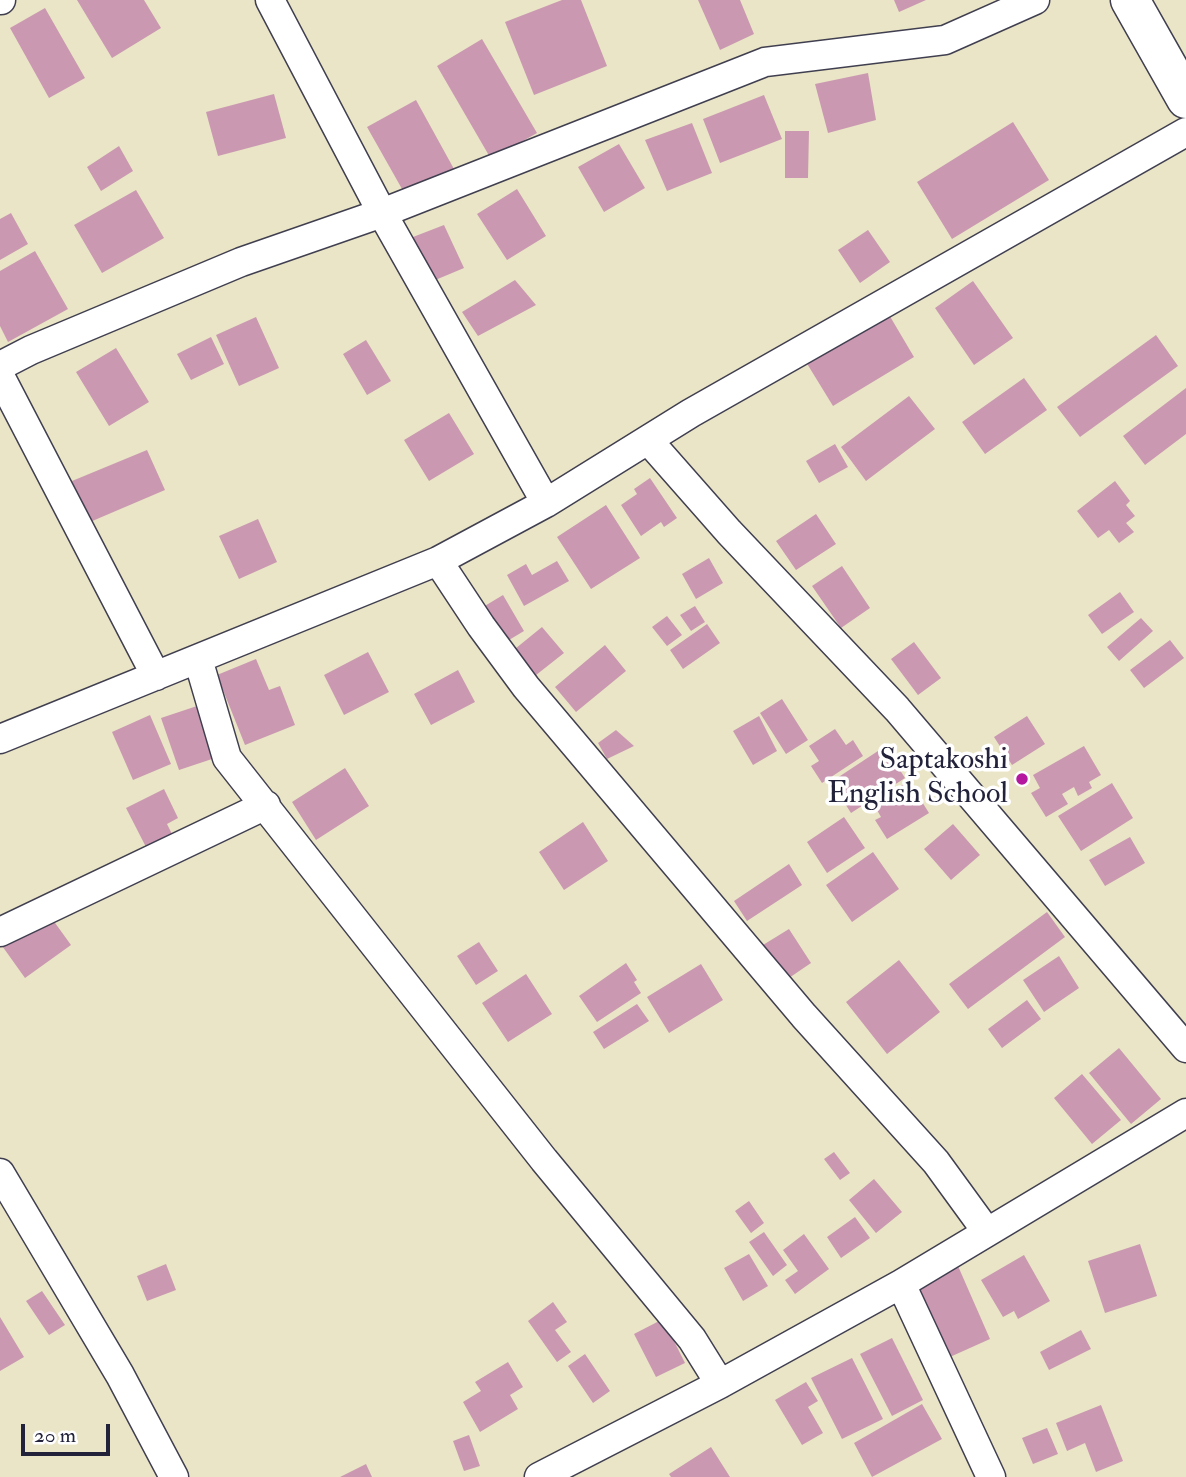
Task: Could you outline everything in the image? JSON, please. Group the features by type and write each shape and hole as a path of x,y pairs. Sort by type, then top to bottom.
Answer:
{"highway":[{"path":"1130,0 1186,99"}],"street":[{"path":"270,0 382,213 546,503"},
{"path":"0,366 30,350 241,262 382,213 765,62 944,40 1035,0"},
{"path":"0,738 438,561 546,503 691,414 1186,132"},
{"path":"0,376 156,676"},
{"path":"648,440 729,532 897,709 1186,1048"},
{"path":"438,561 526,687 804,1016 936,1162 987,1232"},
{"path":"198,659 228,758 544,1160 692,1339 720,1384"},
{"path":"0,932 266,805"},
{"path":"539,1477 720,1384 901,1284 1186,1113"},
{"path":"0,1173 120,1375 174,1477"},
{"path":"901,1284 991,1477"}],"building":[{"path":"77,0 144,0 161,28 112,58"},
{"path":"562,0 581,0 607,66 534,95 505,22"},
{"path":"698,0 740,0 754,34 720,50"},
{"path":"894,0 926,0 899,12"},
{"path":"45,8 85,78 49,98 10,28"},
{"path":"482,39 537,133 491,159 437,66"},
{"path":"868,73 876,120 828,133 815,84"},
{"path":"274,94 286,138 218,156 206,112"},
{"path":"764,95 782,139 720,163 703,119"},
{"path":"416,100 454,169 406,196 367,127"},
{"path":"1013,122 1049,180 952,239 917,182"},
{"path":"692,123 712,173 667,191 645,140"},
{"path":"785,131 809,131 808,178 785,178"},
{"path":"619,144 645,188 604,212 578,167"},
{"path":"119,146 133,171 101,191 87,167"},
{"path":"517,189 546,236 507,260 477,214"},
{"path":"136,190 164,238 102,273 74,225"},
{"path":"11,213 28,244 0,260 0,219"},
{"path":"444,225 464,268 433,281 413,237"},
{"path":"868,230 890,262 860,283 838,250"},
{"path":"35,251 68,309 8,342 0,326 0,271"},
{"path":"515,280 536,305 478,336 462,312"},
{"path":"973,281 1013,338 974,365 935,308"},
{"path":"888,313 914,357 833,406 806,362"},
{"path":"256,317 279,368 239,386 216,335"},
{"path":"1156,335 1178,366 1080,437 1057,407"},
{"path":"211,337 224,364 191,380 177,354"},
{"path":"366,340 391,381 367,395 343,354"},
{"path":"116,348 149,402 109,426 76,372"},
{"path":"1024,378 1047,410 985,454 962,422"},
{"path":"1186,388 1186,434 1145,465 1123,436"},
{"path":"909,396 935,429 866,481 841,447"},
{"path":"449,413 474,454 429,481 404,440"},
{"path":"835,444 848,467 819,483 806,461"},
{"path":"147,450 165,490 90,522 72,481"},
{"path":"650,478 677,518 664,527 661,522 641,536 621,505 637,494 634,489"},
{"path":"1115,481 1130,501 1126,505 1135,516 1126,523 1134,532 1119,543 1109,530 1098,538 1077,511"},
{"path":"606,505 640,558 591,589 557,537"},
{"path":"816,514 836,544 796,570 776,541"},
{"path":"258,519 277,562 239,579 219,536"},
{"path":"709,558 723,583 696,599 682,574"},
{"path":"557,561 569,581 524,606 507,575 526,564 532,575"},
{"path":"842,566 870,608 841,628 812,586"},
{"path":"1120,592 1134,612 1102,634 1088,615"},
{"path":"503,595 524,631 504,643 483,607"},
{"path":"695,606 705,622 691,631 680,615"},
{"path":"667,616 682,635 667,646 652,627"},
{"path":"1141,618 1153,631 1119,661 1107,647"},
{"path":"707,624 720,643 683,669 670,650"},
{"path":"542,627 564,653 531,679 510,653"},
{"path":"1170,640 1184,658 1144,688 1130,670"},
{"path":"914,642 941,678 918,695 891,659"},
{"path":"605,645 626,671 576,712 555,687"},
{"path":"368,652 389,692 344,715 324,675"},
{"path":"256,659 269,690 280,686 295,725 245,745 217,675"},
{"path":"458,670 475,702 431,725 414,694"},
{"path":"782,699 808,740 786,754 760,713"},
{"path":"200,705 218,757 179,770 161,718"},
{"path":"150,715 171,764 133,780 112,732"},
{"path":"759,716 777,751 753,765 733,731"},
{"path":"1027,716 1045,744 1012,765 994,737"},
{"path":"835,729 846,745 853,740 863,756 822,783 811,766 819,761 809,746"},
{"path":"616,730 634,746 607,759 598,743"},
{"path":"1084,746 1101,775 1089,782 1092,788 1078,796 1074,787 1062,794 1068,804 1046,817 1031,793 1040,788 1033,775"},
{"path":"881,749 894,769 898,767 905,778 851,813 831,782"},
{"path":"345,768 369,806 316,840 292,802"},
{"path":"909,781 929,813 887,839 875,820 881,817 873,803"},
{"path":"1112,783 1133,818 1081,851 1058,816"},
{"path":"164,789 178,818 167,824 173,836 147,849 126,808"},
{"path":"844,817 865,848 827,873 807,842"},
{"path":"583,822 608,861 564,890 539,852"},
{"path":"953,824 980,855 951,880 924,849"},
{"path":"1130,837 1145,863 1105,886 1089,860"},
{"path":"873,852 899,889 852,922 826,885"},
{"path":"789,864 802,885 747,921 734,901"},
{"path":"45,909 71,945 25,978 0,943"},
{"path":"1047,912 1065,937 968,1009 949,984"},
{"path":"789,929 811,963 786,980 763,945"},
{"path":"479,942 498,971 476,985 457,956"},
{"path":"1059,956 1079,988 1044,1012 1023,980"},
{"path":"899,960 940,1012 887,1054 846,1002"},
{"path":"626,963 637,980 634,982 641,993 597,1022 579,996"},
{"path":"701,964 723,1000 669,1033 647,997"},
{"path":"526,974 552,1014 508,1042 482,1003"},
{"path":"1027,1000 1041,1019 1002,1048 988,1029"},
{"path":"637,1004 649,1021 604,1049 593,1032"},
{"path":"1119,1048 1161,1099 1131,1124 1089,1073"},
{"path":"1082,1074 1121,1120 1092,1144 1054,1098"},
{"path":"834,1152 850,1173 840,1180 824,1159"},
{"path":"874,1179 902,1212 876,1233 849,1200"},
{"path":"749,1201 764,1223 751,1233 735,1211"},
{"path":"855,1217 870,1238 841,1258 827,1237"},
{"path":"764,1232 787,1265 773,1276 749,1242"},
{"path":"804,1234 829,1269 795,1294 785,1280 798,1271 783,1250"},
{"path":"1140,1244 1157,1296 1105,1313 1088,1261"},
{"path":"749,1254 768,1286 743,1301 724,1268"},
{"path":"1024,1255 1050,1301 1018,1319 1014,1311 1003,1317 981,1280"},
{"path":"166,1264 176,1290 147,1301 137,1276"},
{"path":"958,1266 990,1339 941,1361 909,1288"},
{"path":"42,1291 65,1325 49,1335 26,1301"},
{"path":"553,1302 567,1322 555,1330 571,1352 557,1362 528,1321"},
{"path":"0,1317 24,1357 0,1371"},
{"path":"663,1319 685,1363 656,1377 634,1334"},
{"path":"1081,1330 1091,1349 1049,1370 1040,1352"},
{"path":"892,1338 923,1400 892,1416 860,1354"},
{"path":"585,1354 610,1391 593,1403 568,1366"},
{"path":"852,1358 883,1419 842,1439 811,1378"},
{"path":"508,1362 523,1387 510,1395 518,1409 480,1432 463,1402 481,1391 475,1382"},
{"path":"806,1382 818,1401 808,1407 823,1433 802,1445 775,1400"},
{"path":"922,1404 942,1439 872,1477 854,1443"},
{"path":"1101,1405 1123,1461 1096,1472 1085,1443 1067,1451 1056,1423"},
{"path":"1047,1428 1058,1454 1033,1464 1022,1438"},
{"path":"469,1435 480,1466 464,1471 453,1441"},
{"path":"711,1447 730,1477 671,1477 669,1474"},
{"path":"366,1464 372,1477 340,1477"}],"place":[{"name":"Saptakoshi English School","path":"1022,779"}]}
